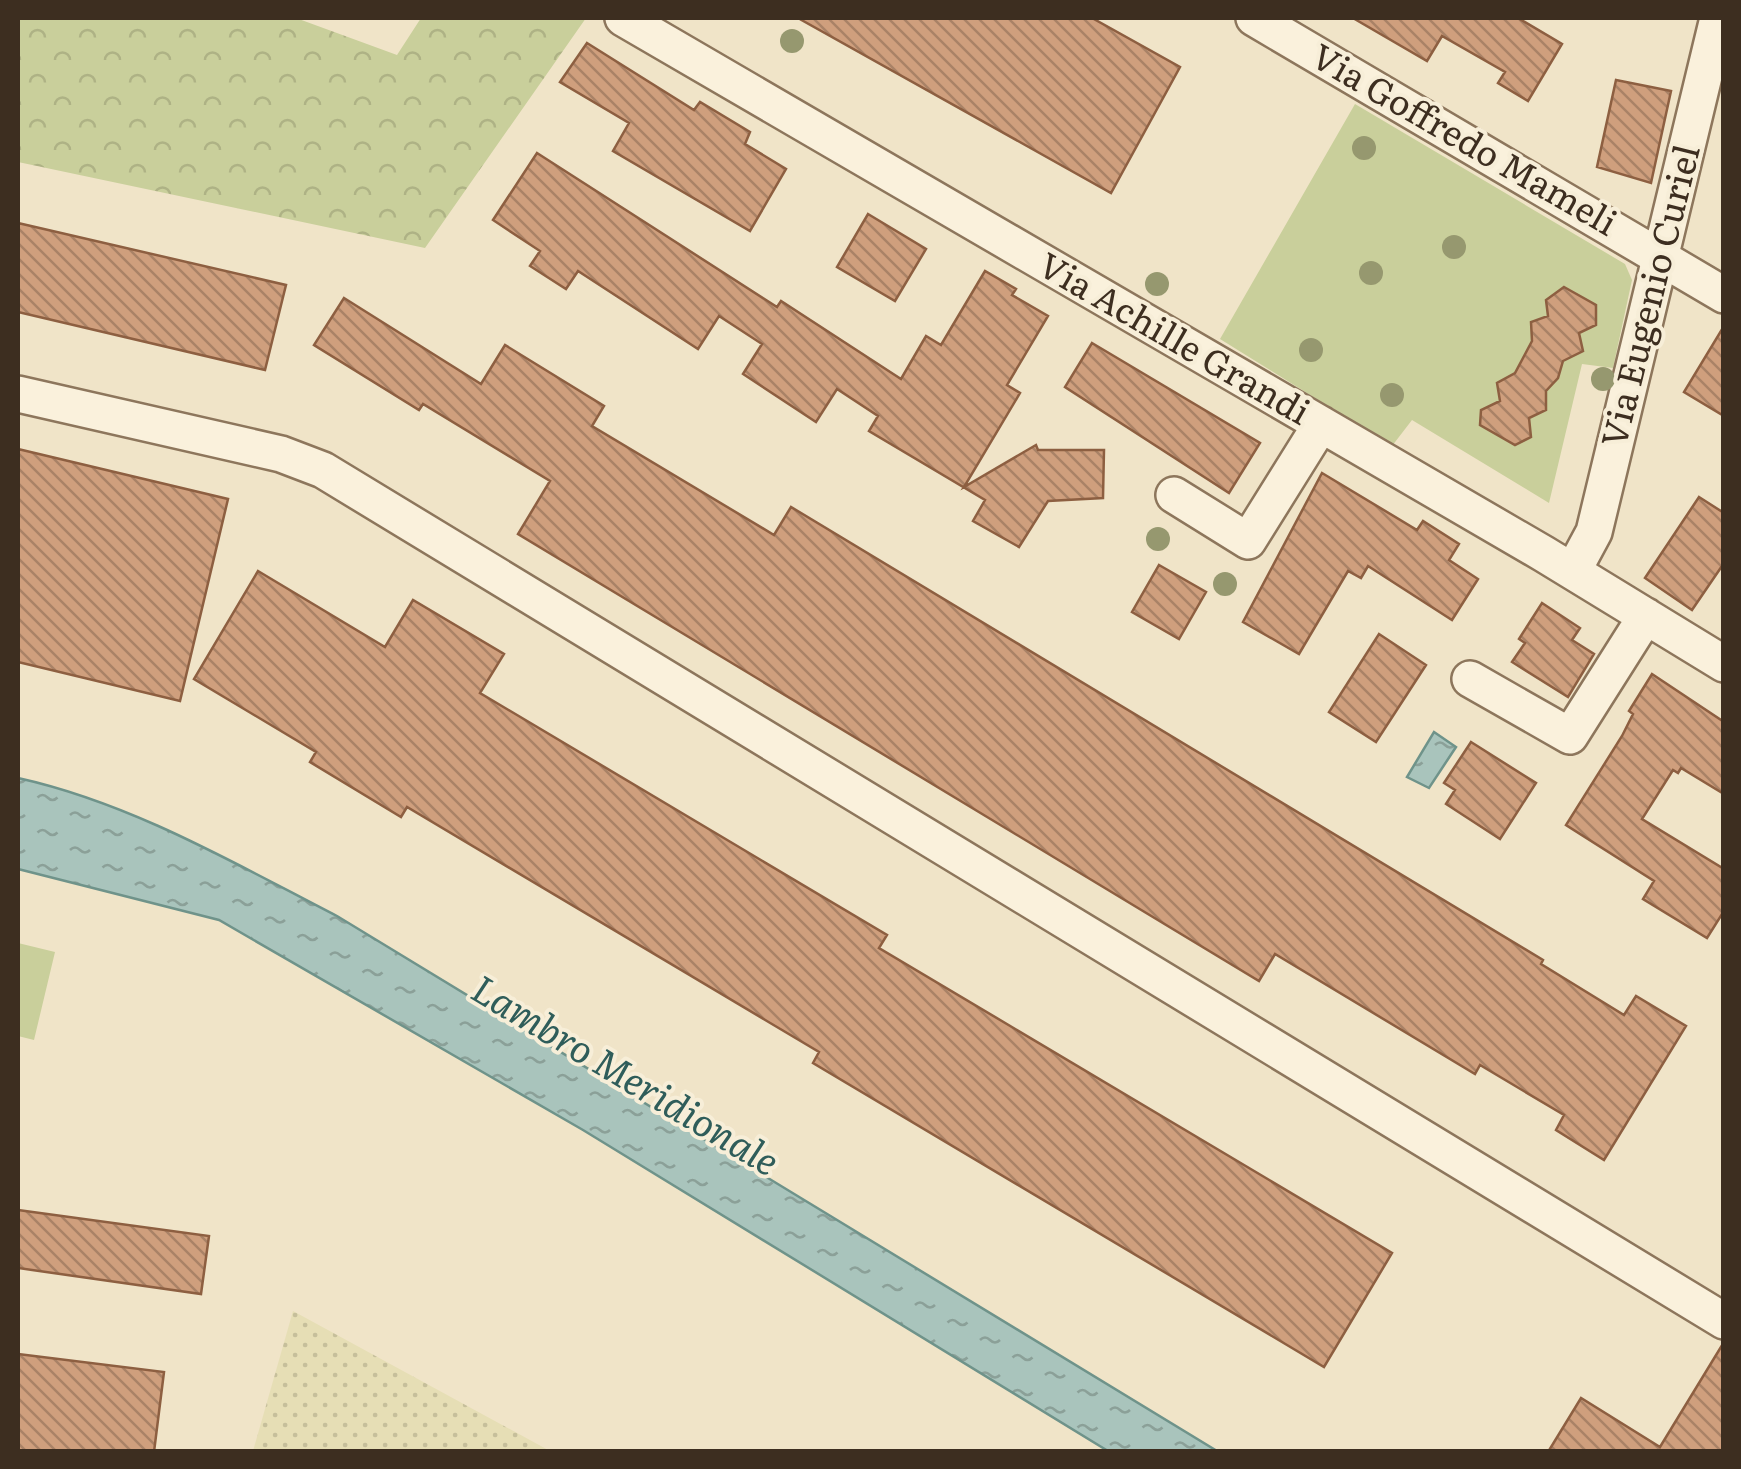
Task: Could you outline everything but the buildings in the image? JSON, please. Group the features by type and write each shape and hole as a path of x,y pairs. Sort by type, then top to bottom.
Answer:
{"street":[{"name":"Via Achille Grandi","path":"623,18 1572,571 1724,664"},
{"name":"Via Goffredo Mameli","path":"1254,18 1724,295"},
{"name":"Via Eugenio Curiel","path":"1572,571 1594,532 1718,18"},
{"path":"18,394 281,454 323,470 1724,1321"},
{"path":"1174,495 1248,540 1321,424"},
{"path":"1470,679 1570,736 1646,616"}],"shaded area":[{"path":"293,1311 550,1451 253,1451"}],"green space":[{"path":"18,18 296,18 397,55 421,18 586,18 425,248 18,162"},
{"path":"1355,104 1625,264 1632,280 1613,368 1582,364 1549,503 1412,420 1392,446 1220,339"},
{"path":"18,943 55,952 34,1040 18,1036"}],"water":[{"path":"1434,732 1456,747 1429,788 1407,777"},
{"path":"18,778 141,819 337,916 1217,1451 1108,1451 583,1130 219,920 18,869"}],"water label":[{"name":"Lambro Meridionale","path":"625,1076"}]}
